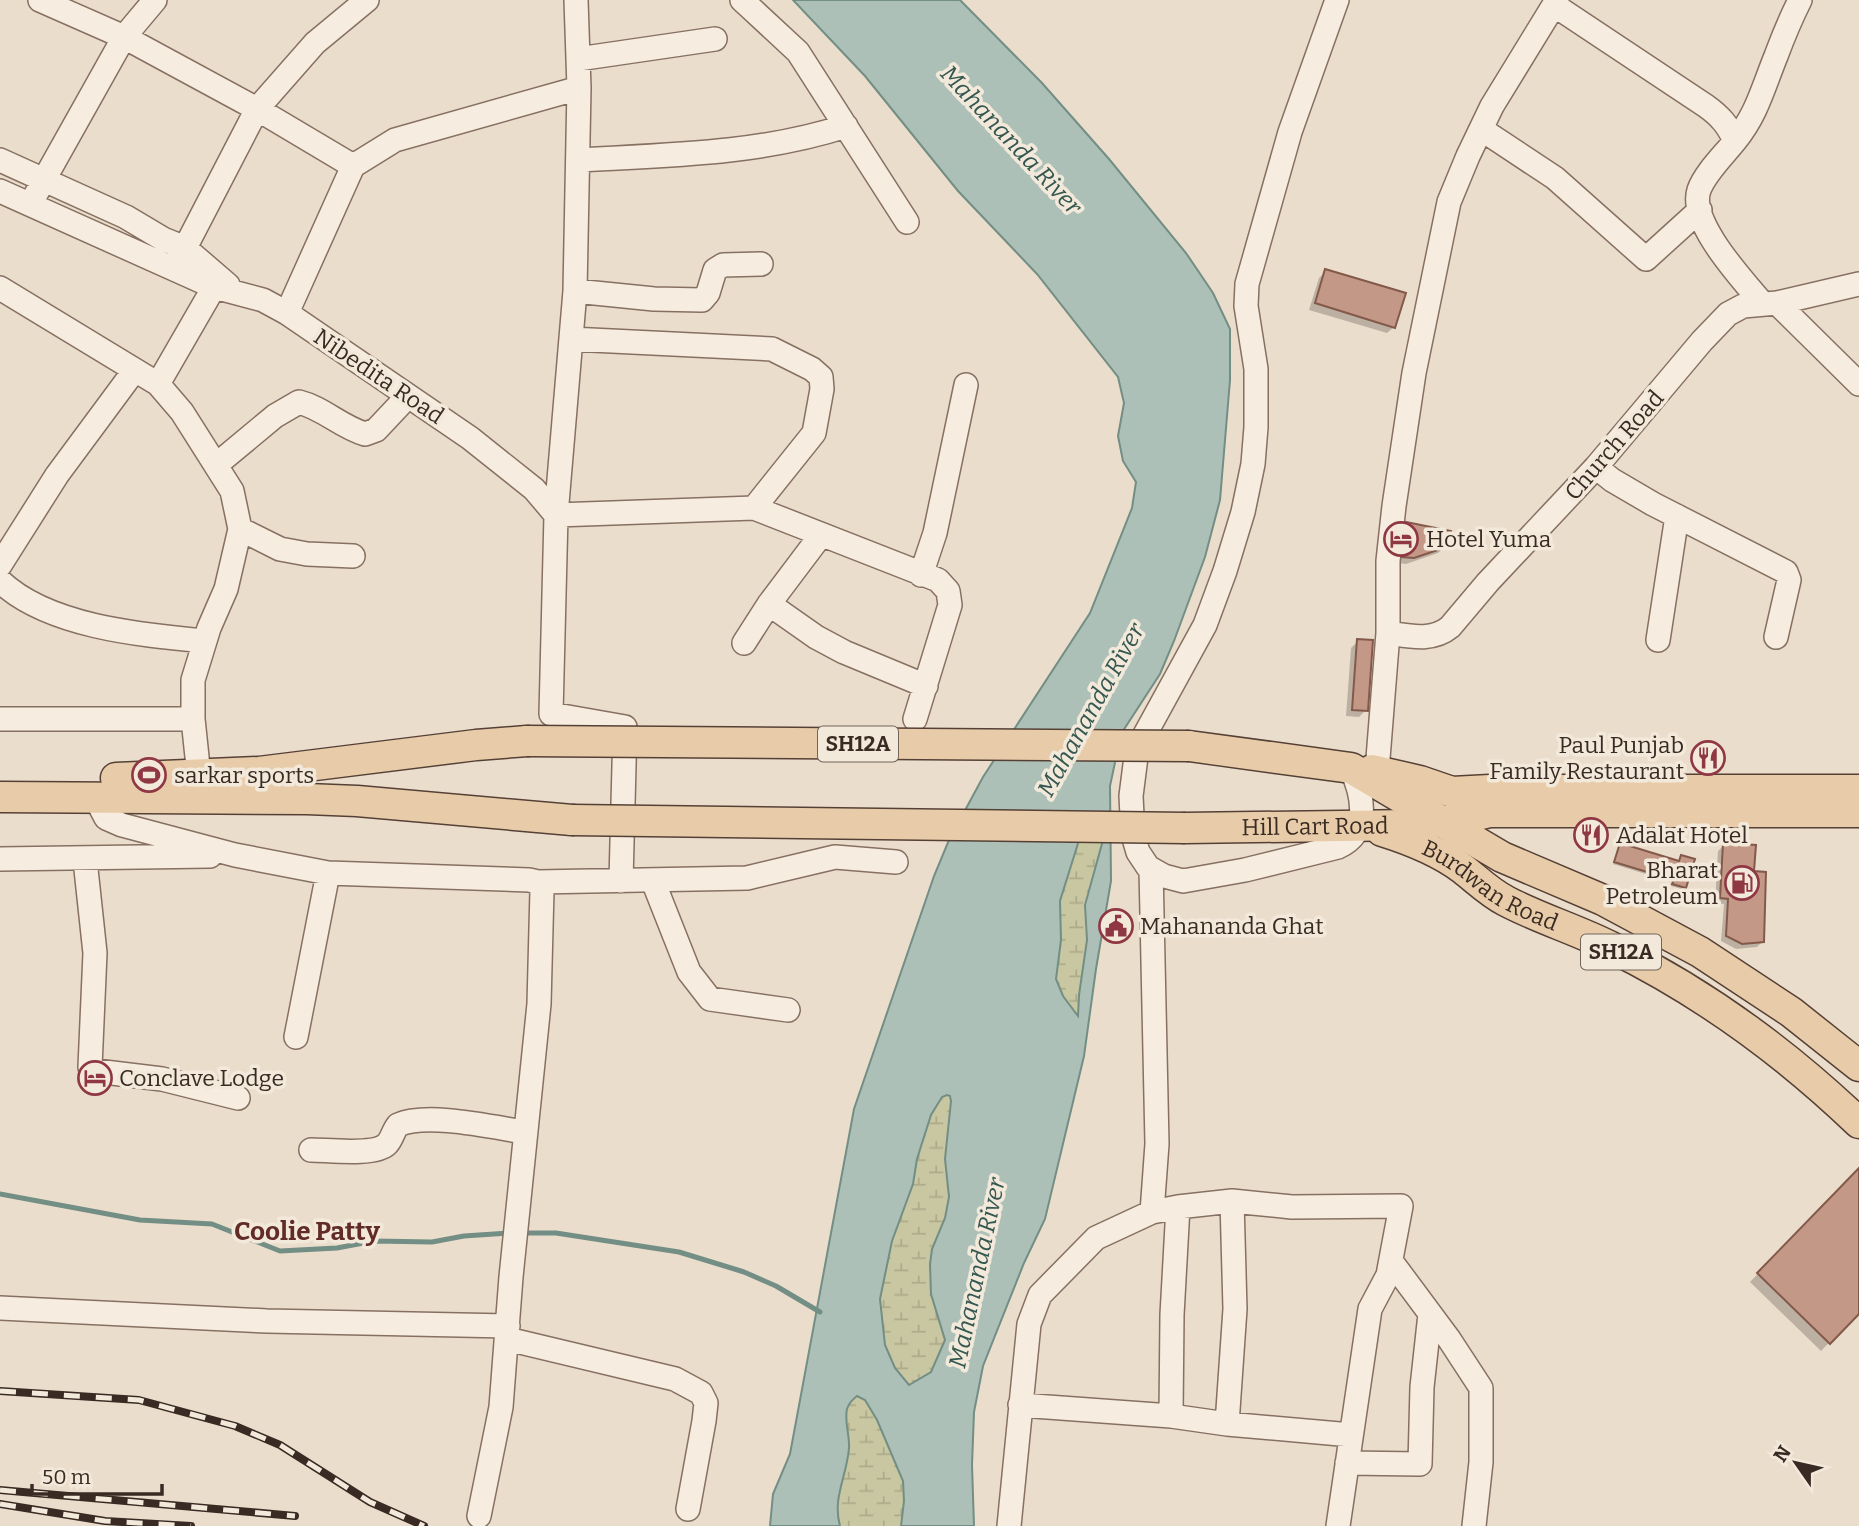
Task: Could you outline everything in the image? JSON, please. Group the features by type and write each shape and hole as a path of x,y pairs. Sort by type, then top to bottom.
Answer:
{"main road":[{"name":"Hill Cart Road","path":"199,776 313,767 476,745 527,741 1189,746 1364,770 1420,781 1452,792 1859,790"},
{"name":"Hill Cart Road","path":"1364,770 1444,821"},
{"name":"SH12A","path":"0,778 199,776"},
{"path":"1445,857 1444,821 1452,792"},
{"name":"SH12A","path":"0,797 95,797"},
{"name":"Hill Cart Road","path":"95,797 357,801 572,820 1185,828 1414,825 1490,812 1859,812"},
{"name":"Burdwan Road","path":"1444,821 1502,857 1606,901 1700,952 1791,1012 1859,1066"},
{"name":"Burdwan Road","path":"1360,825 1403,837 1445,857 1503,900 1612,947 1682,987 1760,1040 1859,1122"}],"street":[{"path":"40,0 124,37 257,109 353,166"},
{"path":"30,205 124,37 155,0"},
{"path":"172,267 185,248 257,109 315,43 367,0"},
{"path":"576,0 579,88 575,291 555,515 551,714 625,727 621,881"},
{"path":"742,0 798,52 907,222"},
{"path":"1337,0 1290,132 1247,284 1246,306 1256,369 1256,398 1253,464 1243,512 1205,625 1138,749 1131,796 1132,825 1138,852 1151,869 1164,876 1183,881 1245,870 1338,847 1348,841 1360,825 1364,770 1388,633 1388,561 1394,506 1414,373 1449,202 1497,97 1556,2 1706,106 1725,122 1735,141"},
{"path":"1800,0 1749,124 1702,184 1698,199 1710,235 1721,253 1769,303 1859,384"},
{"path":"578,59 715,39"},
{"path":"288,313 353,166 395,140 579,88"},
{"path":"578,160 723,152 809,138 846,126"},
{"path":"1481,129 1555,178 1646,259 1700,209"},
{"path":"0,160 126,217 163,239 185,248 225,289 158,384"},
{"name":"Nibedita Road","path":"0,191 172,267 225,289 264,300 288,313 470,438 534,489 555,515"},
{"path":"575,291 654,299 702,300 708,293 715,270 723,265 761,264"},
{"name":"Church Road","path":"1388,633 1428,637 1444,632 1596,467 1720,320 1735,309 1859,284"},
{"path":"0,288 158,384 182,412 232,491 240,529 226,589 193,680 193,719 199,776"},
{"path":"571,339 772,349 812,369 821,377 822,389 814,433 754,508"},
{"path":"0,565 57,475 134,371"},
{"path":"921,575 935,533 966,385"},
{"path":"216,465 275,416 299,402 365,434 376,430 408,396"},
{"path":"1596,467 1676,516 1786,572 1789,580 1776,637"},
{"path":"555,515 754,508 938,580 948,591 950,605 915,719"},
{"path":"1658,640 1676,516"},
{"path":"240,529 281,550 353,556"},
{"path":"744,643 769,604 821,535"},
{"path":"0,581 18,595 44,608 85,622 128,634 205,641"},
{"path":"769,604 844,652 926,686"},
{"path":"0,719 193,719"},
{"path":"95,797 106,818 122,825 235,855 328,873 529,880 538,883 653,881 747,878 835,858 896,862"},
{"path":"0,859 85,860 235,855"},
{"path":"85,860 95,953 90,1068 162,1079 238,1098"},
{"path":"1151,869 1157,1144 1152,1212"},
{"path":"296,1037 328,873"},
{"path":"653,881 690,972 710,999 788,1010"},
{"path":"479,1516 501,1407 524,1132 538,1004 542,890 538,883"},
{"path":"311,1150 380,1149 390,1142 398,1125 415,1121 454,1121 524,1132"},
{"path":"1227,1424 1235,1310 1232,1201"},
{"path":"1009,1526 1029,1324 1040,1296 1096,1238 1152,1212 1232,1201 1292,1207 1401,1206 1388,1275 1370,1309 1338,1526"},
{"path":"1171,1416 1172,1315 1178,1207"},
{"path":"1391,1261 1481,1388 1481,1462 1474,1526"},
{"path":"0,1308 507,1332 675,1379 701,1393 706,1403 688,1509"},
{"path":"1347,1463 1420,1464 1422,1387 1430,1314"},
{"path":"1020,1405 1171,1416 1351,1435"}],"green space":[{"path":"1080,837 1103,840 1085,905 1087,940 1079,995 1079,1017 1063,996 1056,979 1061,940 1060,901"},
{"path":"947,1095 951,1101 945,1159 949,1197 942,1227 941,1329 945,1340 931,1373 909,1385 895,1368 885,1345 880,1299 892,1241 913,1184 917,1159 931,1115 942,1097"},
{"path":"857,1396 865,1400 877,1420 903,1481 901,1526 840,1526 839,1496 849,1448 846,1414 849,1405"}],"water":[{"name":"Mahananda River","path":"793,0 960,0 1042,83 1109,159 1186,253 1213,293 1230,329 1230,380 1220,500 1205,557 1174,641 1160,674 1121,734 1110,786 1111,881 1084,1056 1045,1219 1024,1263 983,1366 974,1412 974,1526 901,1526 903,1481 877,1420 865,1400 857,1396 849,1405 846,1414 849,1448 839,1496 840,1526 770,1526 773,1494 790,1454 854,1109 934,876 949,840 983,777 1090,613 1132,508 1136,482 1123,461 1118,436 1124,403 1118,377 1037,274 958,191 865,76","holes":["1080,837 1103,840 1085,905 1087,940 1078,1016 1063,996 1056,979 1061,940 1060,901","947,1095 951,1101 945,1159 949,1197 945,1218 932,1249 930,1264 931,1294 945,1340 931,1372 909,1385 895,1368 885,1345 880,1299 892,1241 913,1184 917,1159 931,1115 942,1097"]}],"building":[{"path":"1325,269 1406,293 1395,328 1315,303"},
{"path":"1406,522 1451,531 1447,547 1414,558 1402,557"},
{"path":"1357,639 1373,640 1368,711 1352,710"},
{"path":"1620,843 1679,861 1681,855 1695,859 1686,888 1672,884 1674,880 1614,862"},
{"path":"1723,843 1756,845 1754,871 1766,872 1764,942 1742,944 1726,936 1728,899 1720,898"},
{"path":"1859,1168 1859,1314 1830,1344 1757,1273"}],"waterway":[{"path":"0,1194 140,1220 212,1224 280,1251 337,1248 374,1241 432,1242 464,1236 509,1233"},
{"path":"523,1233 556,1233 679,1252 744,1272 776,1286 820,1312"}],"railway":[{"path":"0,1391 139,1400 235,1426 280,1445 370,1502 424,1526"},
{"path":"0,1490 295,1516"},
{"path":"0,1504 105,1521 191,1526"}],"place":[{"name":"Hotel Yuma","path":"1401,539"},
{"name":"Paul Punjab Family Restaurant","path":"1708,758"},
{"name":"sarkar sports","path":"149,775"},
{"name":"Adalat Hotel","path":"1591,835"},
{"name":"Bharat Petroleum","path":"1742,883"},
{"name":"Mahananda Ghat","path":"1116,926"},
{"name":"Conclave Lodge","path":"95,1078"}],"district":[{"name":"Coolie Patty","path":"307,1231"}]}
